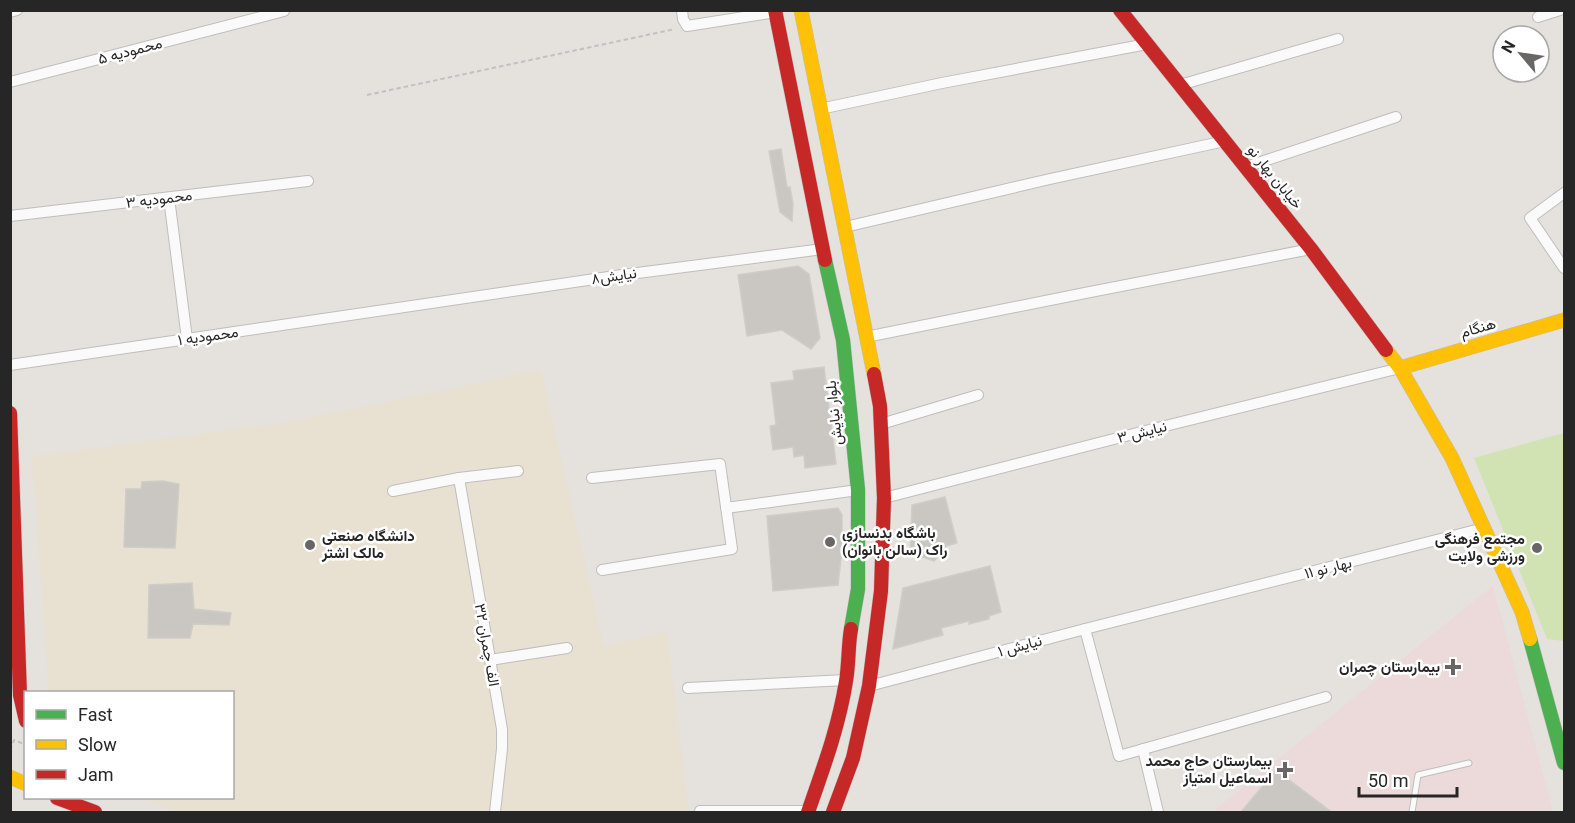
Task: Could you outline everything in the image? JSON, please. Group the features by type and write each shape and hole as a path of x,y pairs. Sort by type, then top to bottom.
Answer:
{"main road":[{"path":"801,10 880,406 884,498 880,591 869,686 853,758 833,813"},
{"name":"خیابان بهار نو","path":"1120,10 1311,249 1400,368 1452,458 1522,612 1564,762"},
{"name":"بلوار نیایش","path":"775,11 843,340 858,490 858,589 848,648 846,680 830,750 809,812"},
{"name":"هنگام","path":"1400,368 1564,320"},
{"path":"10,413 15,699 24,717"},
{"path":"10,777 24,783"},
{"path":"60,799 95,813"}],"street":[{"path":"10,12 17,10"},
{"path":"682,10 687,26 775,11"},
{"path":"1538,17 1560,10"},
{"name":"۵ محمودیه","path":"10,82 248,15 284,11"},
{"path":"1180,85 1338,39"},
{"path":"820,109 1147,44"},
{"path":"1246,167 1396,117"},
{"path":"845,227 1225,141"},
{"name":"۳ محمودیه","path":"10,216 308,182"},
{"path":"1564,193 1530,218 1564,268"},
{"path":"169,198 187,339"},
{"name":"نیایش۸","path":"405,307 622,275 823,249"},
{"path":"866,337 1311,249"},
{"name":"۱ محمودیه","path":"10,365 405,307"},
{"name":"نیایش ۳","path":"884,498 1400,368"},
{"path":"881,424 978,394"},
{"path":"592,478 720,464 732,549 602,570"},
{"path":"393,491 459,478 518,471"},
{"name":"۳۲ الف چمران","path":"459,478 502,729 495,813"},
{"path":"726,508 858,490"},
{"name":"۱۱ بهار نو","path":"1172,607 1484,528"},
{"name":"نیایش ۱","path":"869,686 1172,607"},
{"path":"1085,629 1119,756 1326,697"},
{"path":"490,660 567,648"},
{"path":"688,688 846,680"},
{"path":"1143,749 1158,813"},
{"path":"700,811 809,812"}],"lane":[{"path":"1412,813 1419,775 1469,763"}],"path":[{"path":"367,95 687,26"},
{"path":"11,749 14,740 24,744"}],"shaded area":[{"name":"دانشگاه صنعتی مالک اشتر","path":"541,370 604,647 667,632 689,812 178,812 144,799 234,799 234,691 49,691 32,457 290,422"},
{"name":"بیمارستان چمران","path":"1493,586 1553,812 1216,812 1217,808"}],"green space":[{"name":"مجتمع فرهنگی ورزشی ولایت","path":"1564,433 1564,641 1547,639 1474,458"}],"building":[{"path":"781,149 787,187 790,187 793,204 792,221 780,212 769,151"},
{"path":"798,266 809,274 820,338 811,349 782,330 747,336 738,275"},
{"path":"824,367 836,464 805,468 804,455 794,457 793,447 773,450 770,426 776,425 771,383 794,380 793,371"},
{"path":"163,481 179,484 175,548 124,547 126,489 141,489 142,482"},
{"path":"945,497 957,543 946,546 934,561 915,554 910,555 912,505"},
{"path":"838,508 842,515 842,549 838,585 773,591 767,516"},
{"path":"990,566 1001,612 989,616 989,619 941,628 943,635 893,649 903,588"},
{"path":"192,583 194,609 231,613 229,625 193,624 190,638 148,638 149,585"},
{"path":"1276,770 1333,813 1240,813"}],"traffic: fast":[{"path":"825,260 843,340 858,490 858,589 851,629"},
{"path":"1530,639 1564,763"}],"traffic: slow":[{"path":"801,10 874,374"},
{"path":"1400,368 1564,320"},
{"path":"1386,350 1400,368 1452,458 1522,612 1530,639"},
{"path":"10,777 24,783"}],"traffic: jam":[{"path":"775,10 825,260"},
{"path":"1120,10 1311,249 1386,350"},
{"path":"833,812 853,758 869,686 881,591 884,498 880,406 874,374"},
{"path":"10,413 20,695 24,712"},
{"path":"808,812 830,747 843,698 851,629"},
{"path":"60,799 95,812"}],"place":[{"name":"باشگاه بدنسازی راک (سالن بانوان)","path":"830,542"},
{"name":"دانشگاه صنعتی مالک اشتر","path":"310,545"},
{"name":"مجتمع فرهنگی ورزشی ولایت","path":"1537,548"},
{"name":"بیمارستان چمران","path":"1453,667"},
{"name":"بیمارستان حاج محمد اسماعیل امتیاز","path":"1285,770"}]}
